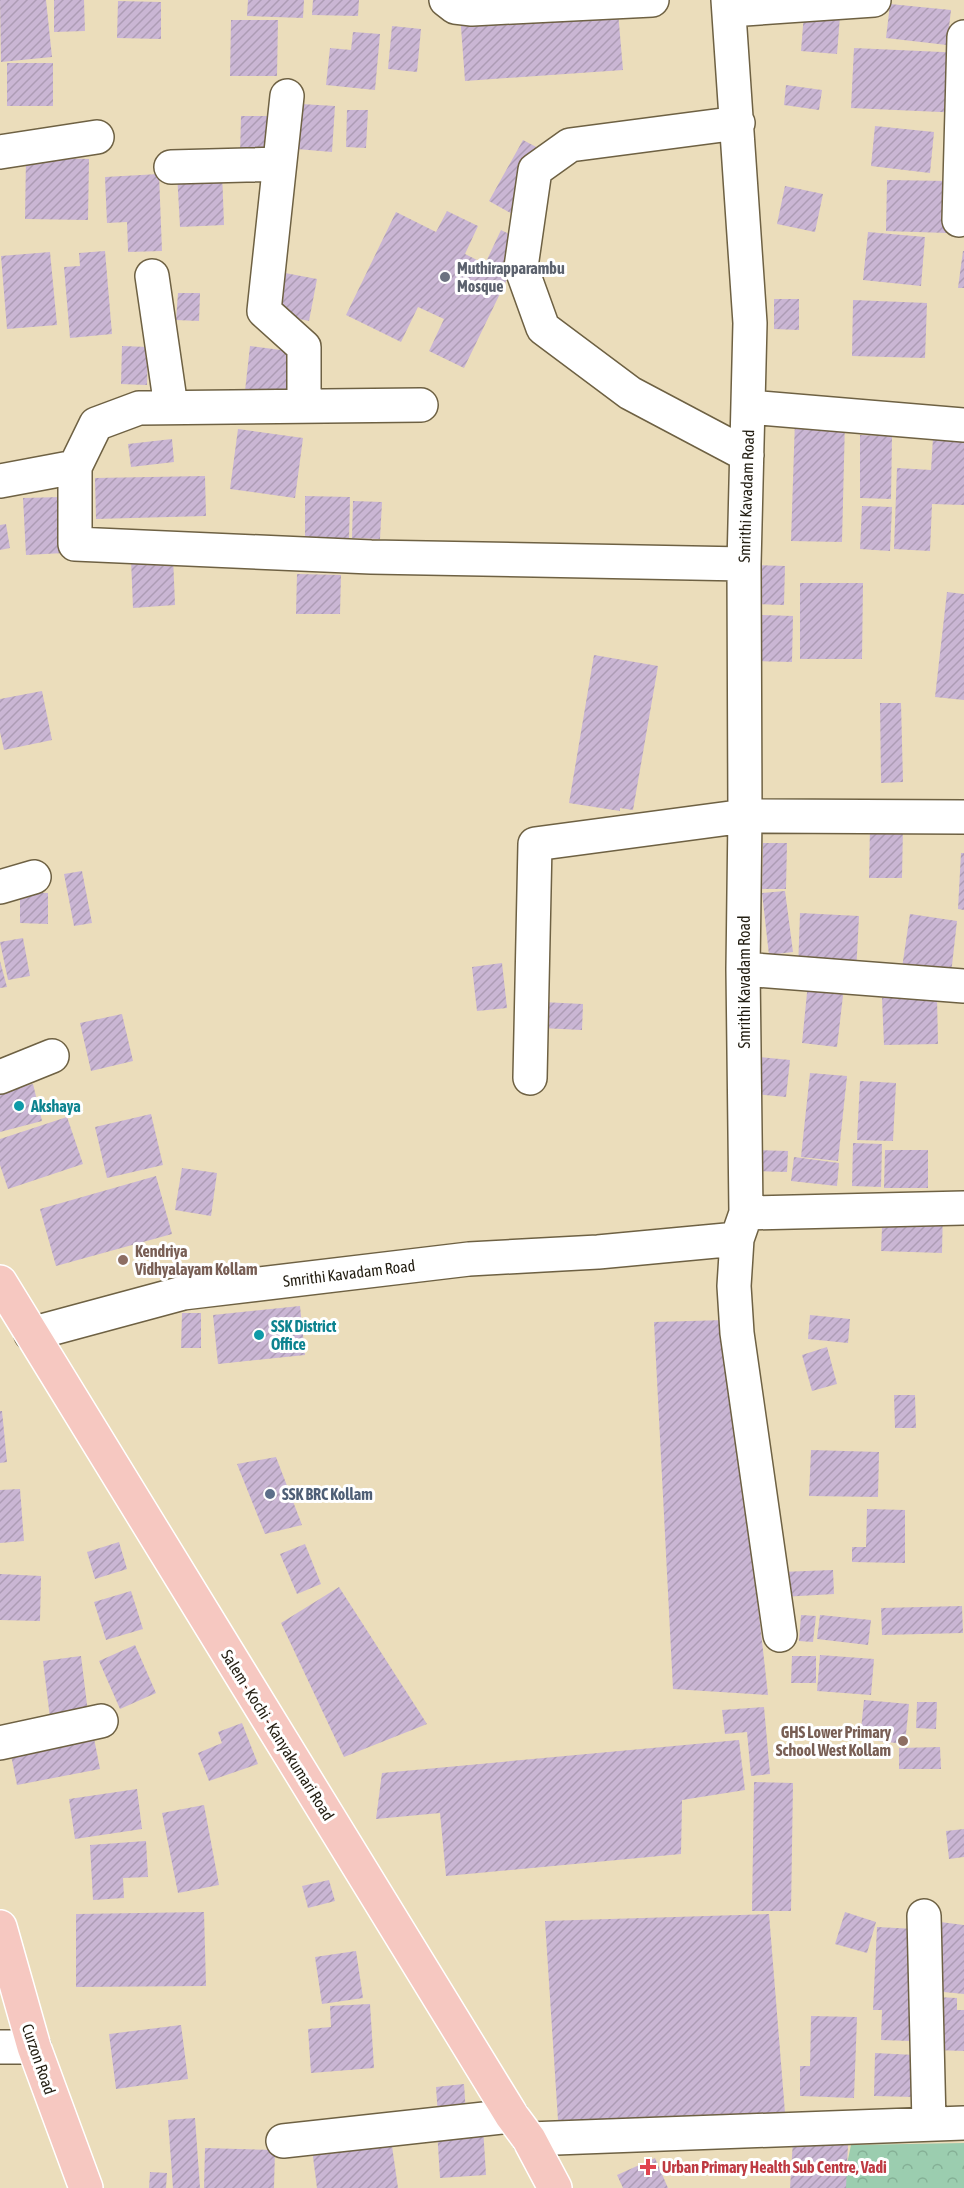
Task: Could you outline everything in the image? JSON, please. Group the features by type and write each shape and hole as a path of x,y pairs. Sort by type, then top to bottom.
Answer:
{"main road":[{"name":"Salem - Kochi - Kanyakumari Road","path":"0,1282 521,2128 555,2188"},
{"name":"Curzon Road","path":"0,1927 34,2047 86,2188"}],"street":[{"path":"446,0 455,8 472,9 652,0"},
{"path":"729,5 874,0"},
{"name":"Smrithi Kavadam Road","path":"31,1334 183,1293 469,1259 598,1252 742,1226 744,564 750,323 729,5"},
{"path":"959,219 964,37"},
{"path":"287,96 264,310 304,347 304,406"},
{"path":"738,123 570,145 552,156 535,170 521,267 543,328 630,393 747,455"},
{"path":"0,152 97,136"},
{"path":"171,167 279,164"},
{"path":"152,276 171,407"},
{"path":"421,405 139,408 96,424 75,467 75,544 371,557 744,564"},
{"path":"749,407 964,425"},
{"path":"0,481 75,467"},
{"path":"530,1078 535,844 745,816 964,817"},
{"path":"0,887 34,877"},
{"path":"743,969 964,986"},
{"path":"0,1077 52,1056"},
{"path":"780,1635 737,1333 734,1286 742,1226 964,1208"},
{"path":"0,1743 101,1721"},
{"path":"924,1916 929,2123"},
{"path":"0,2048 34,2047"},
{"path":"283,2141 521,2128 964,2123"}],"green space":[{"path":"964,2143 964,2188 842,2188 851,2145"}],"building":[{"path":"0,0 46,0 52,57 1,62"},
{"path":"54,0 84,0 85,31 54,32"},
{"path":"248,0 304,0 303,18 247,16"},
{"path":"313,0 359,0 358,16 312,15"},
{"path":"459,0 617,0 623,70 465,81"},
{"path":"118,1 161,2 161,39 117,38"},
{"path":"890,4 951,10 947,45 886,38"},
{"path":"804,13 840,16 837,54 801,51"},
{"path":"231,20 278,20 277,76 230,76"},
{"path":"392,26 421,29 417,72 388,69"},
{"path":"353,32 380,34 375,90 326,85 330,48 351,50"},
{"path":"854,48 964,53 963,113 851,108"},
{"path":"7,63 53,63 53,106 7,106"},
{"path":"786,85 822,90 819,110 784,105"},
{"path":"301,104 335,106 332,152 297,149"},
{"path":"347,110 368,110 366,148 346,147"},
{"path":"241,116 272,116 271,155 240,154"},
{"path":"875,126 934,132 930,173 871,166"},
{"path":"523,140 559,159 525,221 489,201"},
{"path":"26,157 89,159 88,220 25,219"},
{"path":"222,171 224,225 180,227 177,173"},
{"path":"159,174 162,251 128,252 127,222 107,223 105,177"},
{"path":"887,180 948,181 947,233 886,231"},
{"path":"785,186 823,194 815,232 777,224"},
{"path":"447,211 478,226 465,254 485,264 501,230 525,242 464,368 429,351 444,319 418,307 401,342 346,315 396,212 436,232"},
{"path":"868,232 925,237 921,286 863,280"},
{"path":"105,251 112,334 70,338 64,267 80,266 79,253"},
{"path":"963,251 964,288 958,288"},
{"path":"50,252 57,325 7,329 1,256"},
{"path":"285,273 317,279 309,321 276,314"},
{"path":"178,293 200,293 199,321 176,320"},
{"path":"774,299 799,299 799,330 774,329"},
{"path":"853,300 927,303 925,358 852,356"},
{"path":"122,346 148,347 147,385 121,384"},
{"path":"250,346 296,352 290,397 245,391"},
{"path":"795,420 845,421 842,542 791,541"},
{"path":"238,429 303,438 295,498 230,489"},
{"path":"860,435 892,436 891,499 860,498"},
{"path":"933,438 964,439 964,505 932,504 930,551 894,549 897,468 931,470"},
{"path":"172,439 174,462 131,467 128,444"},
{"path":"205,476 206,516 96,519 95,478"},
{"path":"305,496 350,497 349,540 305,540"},
{"path":"61,497 64,553 26,555 23,498"},
{"path":"353,501 382,502 380,539 352,538"},
{"path":"862,506 892,507 890,551 860,549"},
{"path":"6,524 10,548 0,550 0,525"},
{"path":"173,557 175,605 133,608 131,559"},
{"path":"755,565 785,566 784,605 754,604"},
{"path":"297,574 341,575 340,614 296,614"},
{"path":"800,583 863,583 862,659 800,659"},
{"path":"947,592 964,594 964,700 935,697"},
{"path":"758,615 793,616 792,662 757,661"},
{"path":"594,655 658,666 633,810 620,808 620,811 569,803"},
{"path":"42,691 52,740 4,750 0,732 0,699"},
{"path":"880,703 901,703 903,782 881,783"},
{"path":"870,826 903,826 902,878 869,878"},
{"path":"763,843 787,843 786,889 762,889"},
{"path":"961,853 964,853 964,910 958,909"},
{"path":"82,871 92,923 74,926 64,874"},
{"path":"785,891 793,952 769,955 762,893"},
{"path":"20,892 48,893 48,924 20,923"},
{"path":"800,913 859,916 856,974 798,969"},
{"path":"910,914 957,921 951,974 902,968"},
{"path":"23,938 30,976 8,980 0,942"},
{"path":"0,961 7,987 0,988"},
{"path":"502,963 507,1008 477,1011 472,967"},
{"path":"808,983 844,987 837,1047 802,1043"},
{"path":"937,997 938,1044 884,1045 882,998"},
{"path":"542,1002 583,1004 582,1030 541,1028"},
{"path":"122,1014 133,1061 91,1071 80,1023"},
{"path":"759,1057 790,1060 786,1097 755,1094"},
{"path":"810,1073 847,1076 838,1161 801,1157"},
{"path":"860,1081 896,1083 893,1141 857,1140"},
{"name":"Akshaya","path":"33,1084 42,1121 0,1132 0,1092"},
{"path":"151,1114 163,1165 107,1178 95,1127"},
{"path":"67,1117 83,1164 8,1189 0,1165 0,1139"},
{"path":"853,1143 882,1144 881,1187 852,1186"},
{"path":"758,1150 788,1151 787,1172 758,1171"},
{"path":"885,1150 928,1150 928,1188 884,1188"},
{"path":"794,1157 839,1163 837,1186 791,1181"},
{"path":"182,1168 217,1173 211,1216 175,1210"},
{"path":"156,1176 172,1234 56,1266 40,1209"},
{"path":"883,1206 943,1208 942,1253 881,1251"},
{"name":"SSK District Office","path":"300,1306 305,1355 218,1364 213,1315"},
{"path":"182,1313 201,1313 201,1348 181,1348"},
{"path":"810,1315 850,1319 848,1343 808,1339"},
{"path":"726,1320 768,1695 673,1689 654,1322"},
{"path":"827,1347 837,1384 812,1391 802,1355"},
{"path":"894,1395 915,1395 916,1428 895,1428"},
{"path":"0,1411 2,1411 7,1462 0,1463"},
{"path":"811,1450 879,1452 878,1497 809,1496"},
{"name":"SSK BRC Kollam","path":"276,1457 302,1525 265,1534 237,1464"},
{"path":"20,1489 24,1541 0,1543 0,1490"},
{"path":"867,1509 905,1510 905,1563 852,1562 852,1547 866,1547"},
{"path":"119,1542 127,1569 95,1579 87,1552"},
{"path":"305,1544 321,1584 297,1594 280,1554"},
{"path":"833,1570 834,1594 782,1597 780,1572"},
{"path":"0,1574 41,1576 40,1621 0,1620"},
{"path":"339,1587 427,1724 344,1757 281,1623"},
{"path":"131,1591 143,1629 106,1640 94,1602"},
{"path":"962,1606 963,1633 882,1635 881,1608"},
{"path":"801,1615 816,1616 813,1642 799,1641"},
{"path":"820,1615 871,1620 868,1645 817,1639"},
{"path":"135,1645 156,1693 120,1709 99,1661"},
{"path":"820,1655 874,1659 871,1695 817,1691"},
{"path":"81,1656 89,1721 51,1726 43,1661"},
{"path":"792,1656 816,1656 816,1683 791,1683"},
{"name":"GHS Lower Primary School West Kollam","path":"864,1700 909,1704 905,1744 860,1739"},
{"path":"917,1702 937,1702 936,1729 916,1728"},
{"path":"764,1707 770,1774 751,1776 747,1732 725,1734 722,1710"},
{"path":"242,1723 258,1764 209,1781 198,1753 222,1743 218,1732"},
{"path":"92,1728 100,1769 17,1785 9,1745"},
{"path":"739,1740 745,1790 682,1800 681,1854 446,1876 440,1813 376,1819 382,1773"},
{"path":"940,1747 941,1769 899,1769 899,1748"},
{"path":"754,1782 793,1783 791,1911 752,1911"},
{"path":"137,1789 142,1829 75,1839 69,1799"},
{"path":"204,1805 219,1885 178,1893 162,1813"},
{"path":"964,1829 964,1857 949,1859 946,1831"},
{"path":"146,1841 148,1877 123,1878 124,1898 93,1900 90,1845"},
{"path":"329,1880 335,1901 308,1908 302,1886"},
{"path":"204,1912 206,1986 76,1987 76,1914"},
{"path":"845,1912 876,1922 867,1953 835,1944"},
{"path":"769,1914 786,2125 558,2120 545,1921"},
{"path":"940,1922 964,1925 964,1994 933,1991"},
{"path":"877,1927 916,1929 911,2041 881,2040 882,2010 873,2010"},
{"path":"356,1951 363,1998 322,2004 315,1957"},
{"path":"937,1997 957,1998 957,2010 964,2010 964,2051 935,2050"},
{"path":"370,2004 374,2068 311,2073 308,2029 331,2027 330,2006"},
{"path":"811,2016 857,2017 854,2098 800,2096 800,2066 810,2066"},
{"path":"181,2025 188,2079 116,2089 109,2034"},
{"path":"875,2053 915,2055 914,2097 874,2096"},
{"path":"464,2084 466,2114 438,2116 436,2087"},
{"path":"195,2118 200,2188 173,2188 168,2120"},
{"path":"483,2127 486,2175 440,2178 437,2130"},
{"path":"391,2139 398,2188 317,2188 312,2149"},
{"path":"793,2140 848,2144 846,2188 790,2188"},
{"path":"205,2148 275,2150 274,2188 204,2188"},
{"name":"Urban Primary Health Sub Centre, Vadi","path":"655,2158 668,2188 623,2188 617,2175"},
{"path":"150,2172 167,2173 166,2188 149,2188"}],"place":[{"name":"Muthirapparambu Mosque","path":"445,277"},
{"name":"Akshaya","path":"19,1106"},
{"name":"Kendriya Vidhyalayam Kollam","path":"123,1260"},
{"name":"SSK District Office","path":"259,1335"},
{"name":"SSK BRC Kollam","path":"270,1494"},
{"name":"GHS Lower Primary School West Kollam","path":"903,1741"},
{"name":"Urban Primary Health Sub Centre, Vadi","path":"648,2167"}]}
